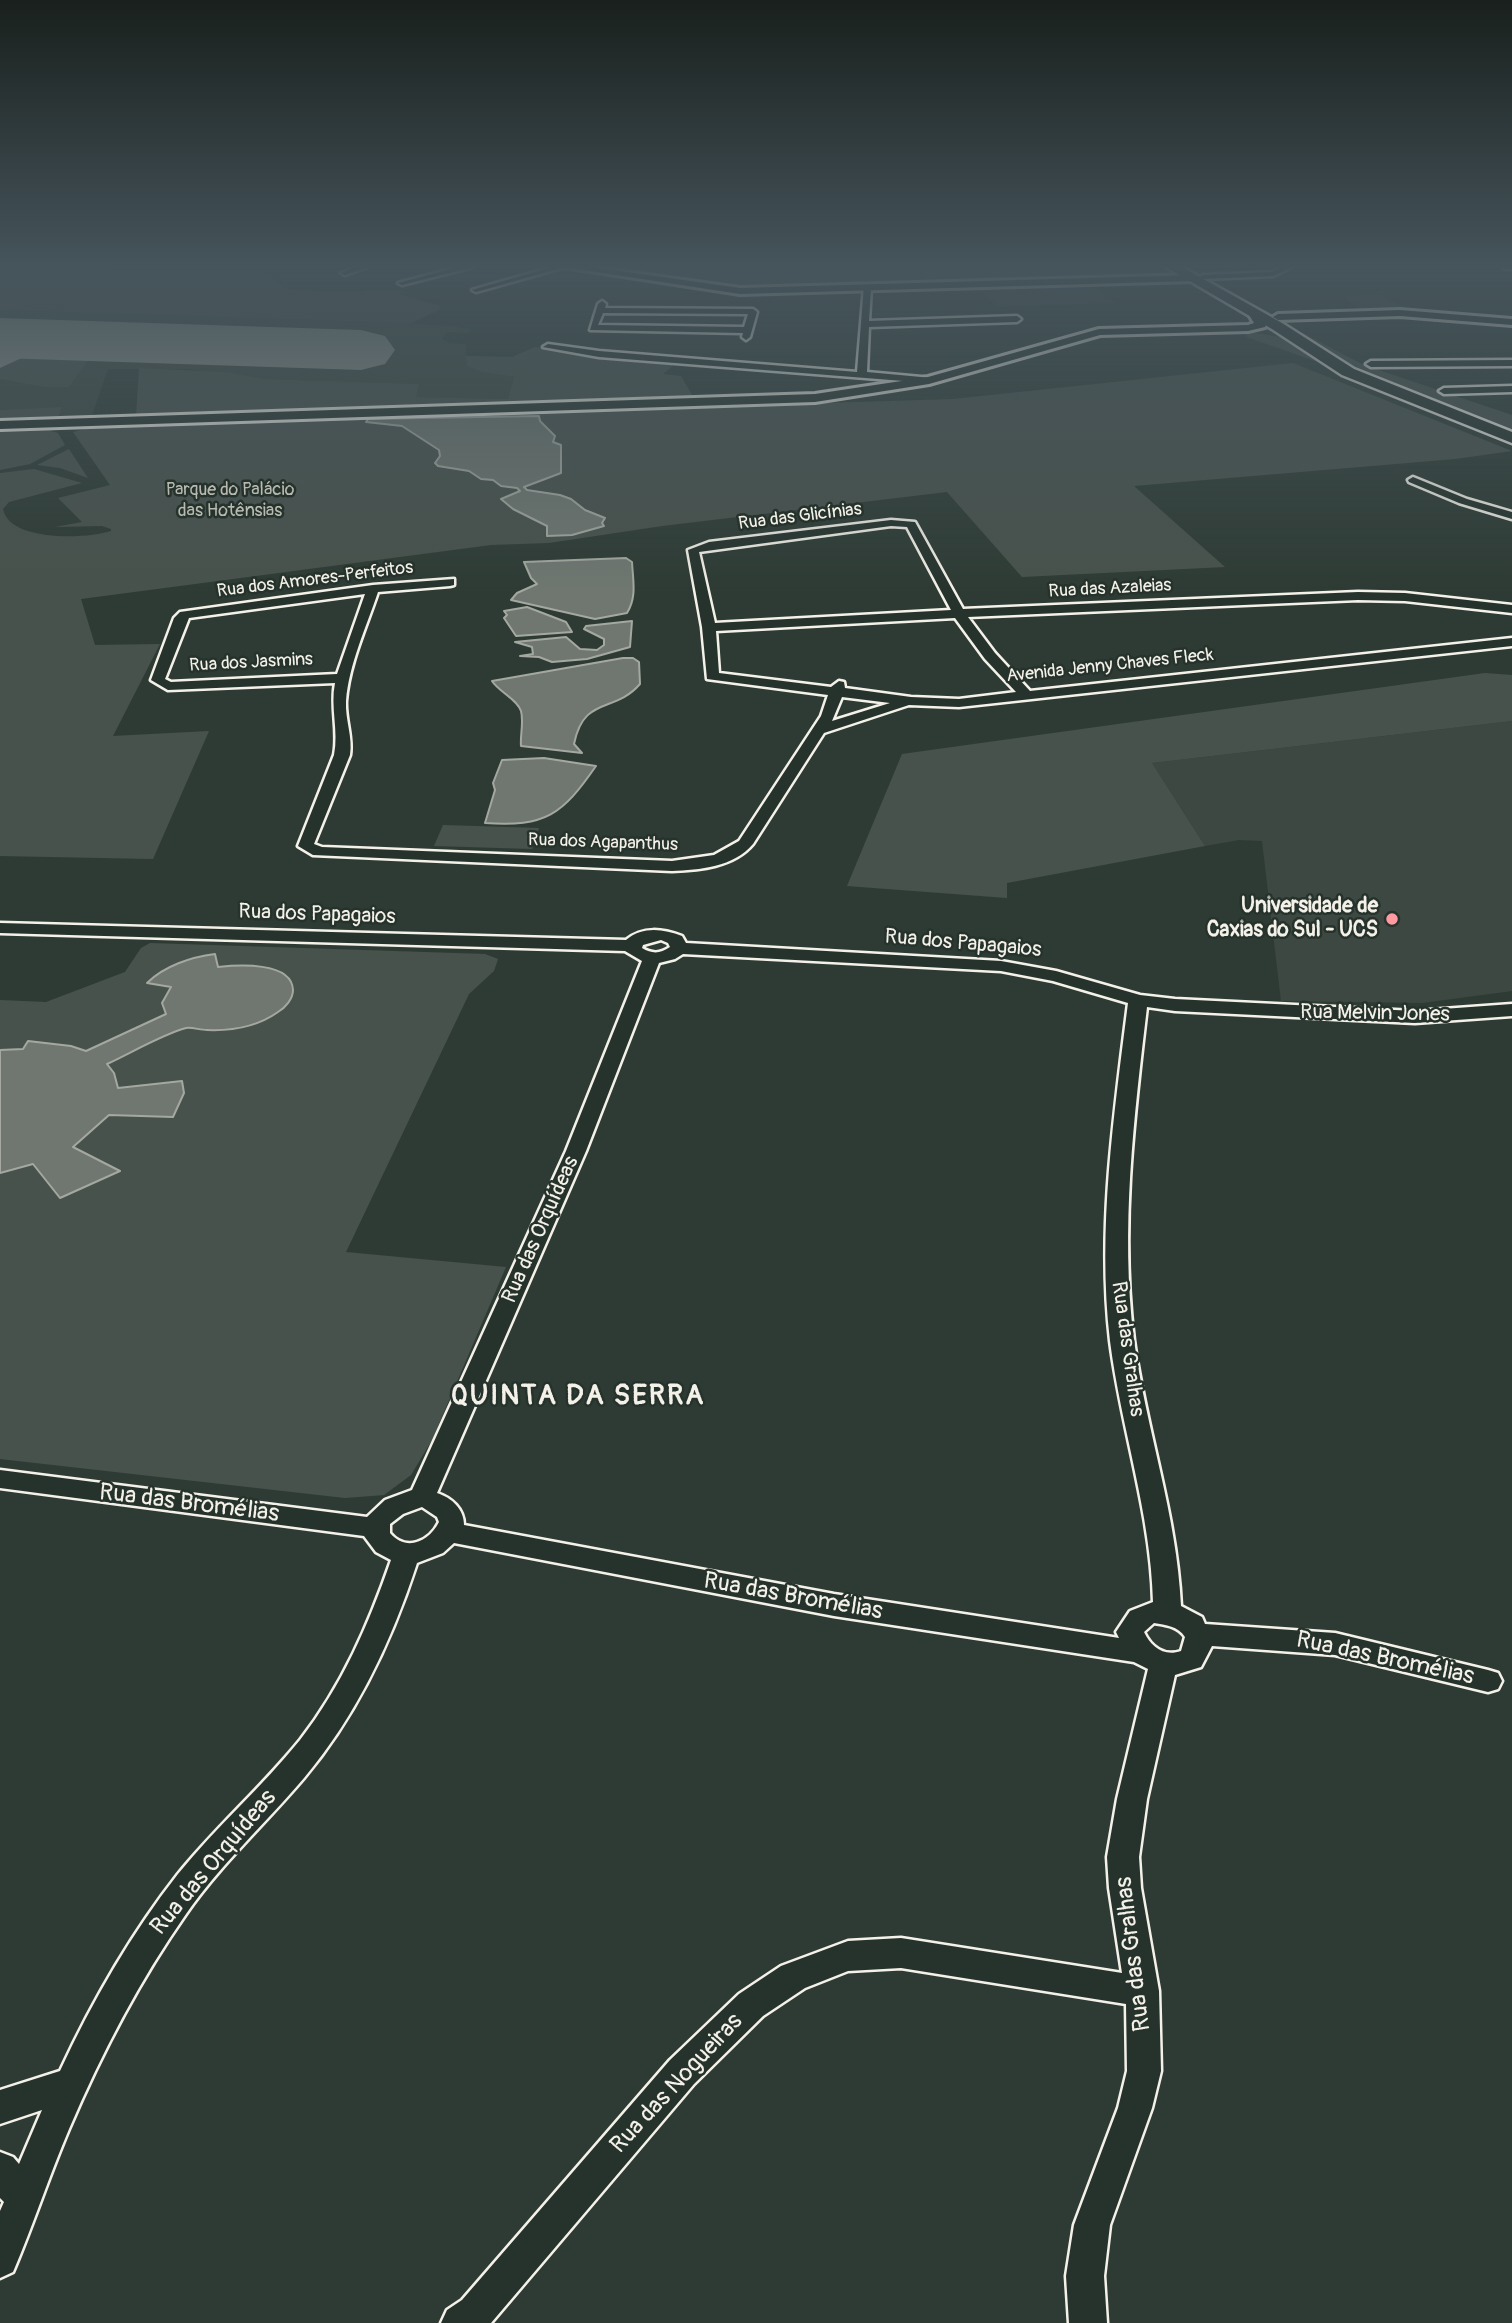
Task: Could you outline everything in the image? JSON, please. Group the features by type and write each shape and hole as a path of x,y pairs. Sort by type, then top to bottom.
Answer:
{"main road":[{"path":"1356,375 1512,436"},
{"path":"1400,375 1411,380"},
{"path":"1438,389 1489,405"}],"street":[{"path":"878,375 929,380"},
{"path":"0,425 760,401 842,396 945,375"},
{"path":"1438,389 1512,389"},
{"path":"1413,480 1463,501 1512,516"},
{"name":"Rua das Glicínias","path":"709,627 693,553 697,549 891,523 913,525 959,614"},
{"name":"Rua dos Amores-Perfeitos","path":"160,683 158,680 181,618 185,615 373,589 450,582"},
{"path":"343,678 373,589"},
{"name":"Rua das Azaleias","path":"709,627 1358,596 1405,597 1512,609"},
{"path":"959,614 990,656 1023,691"},
{"name":"Avenida Jenny Chaves Fleck","path":"709,627 712,672 959,702 1023,691 1512,636"},
{"name":"Avenida Jenny Chaves Fleck","path":"1023,691 1512,642"},
{"name":"Rua dos Jasmins","path":"160,683 168,686 343,678"},
{"name":"Rua dos Agapanthus","path":"343,678 339,704 339,720 344,737 343,753 307,839 306,846 312,850 672,866 710,861 734,853 745,844 833,709 837,689"},
{"path":"819,730 913,698"},
{"name":"Rua dos Papagaios","path":"0,928 632,946"},
{"path":"663,935 676,940 679,948 669,956 652,958 637,954 632,946 639,938 663,935"},
{"name":"Rua dos Papagaios","path":"679,948 1000,966 1056,976 1159,1004 1239,1010"},
{"name":"Rua das Orquídeas","path":"422,1498 576,1151 652,958"},
{"name":"Rua das Gralhas","path":"1138,1000 1119,1172 1115,1258 1122,1342 1165,1557 1167,1612"},
{"name":"Rua Melvin Jones","path":"1239,1010 1415,1017 1512,1010"},
{"name":"Rua das Bromélias","path":"0,1479 377,1528"},
{"path":"422,1498 444,1506 450,1513 450,1532 433,1548 407,1553 385,1545 379,1538 377,1528 387,1510 397,1504 422,1498"},
{"name":"Rua das Bromélias","path":"450,1532 834,1605 1151,1659"},
{"name":"Rua das Orquídeas","path":"0,2259 71,2084 144,1947 177,1900 310,1748 353,1686 385,1621 407,1553"},
{"path":"1167,1612 1181,1616 1198,1634 1198,1654 1189,1661 1151,1659 1132,1642 1130,1632 1134,1622 1143,1615 1167,1612"},
{"name":"Rua das Bromélias","path":"1198,1634 1335,1644 1488,1681"},
{"name":"Rua das Gralhas","path":"1087,2323 1085,2276 1091,2225 1135,2108 1144,2071 1142,1992 1125,1888 1123,1857 1151,1659"},
{"name":"Rua das Nogueiras","path":"473,2320 681,2072 751,2005 793,1977 848,1956 901,1953 1142,1992"},
{"path":"0,2107 71,2084"},
{"path":"0,2170 23,2197"}],"shaded area":[{"path":"0,375 106,375 91,418 0,421"},
{"path":"237,375 514,377 508,399 415,397 418,384 265,379"},
{"path":"539,416 540,421 555,436 553,442 561,445 561,473 524,487 527,490 571,499 585,510 605,518 602,523 604,526 572,535 547,536 547,526 513,509 501,499 520,491 517,488 481,479 469,471 438,466 435,463 440,456 439,450 402,426 366,422 368,419"},
{"path":"626,558 632,562 634,589 627,613 595,619 511,600 517,593 537,584 531,578 524,562"},
{"path":"527,607 566,622 572,632 516,636 504,618 507,615 504,611"},
{"path":"632,621 630,647 587,659 552,662 539,657 520,656 533,654 532,647 515,642 566,637 580,649 597,650 604,645 604,639 584,629 586,626"},
{"path":"633,658 639,662 640,684 630,693 592,711 585,718 574,744 582,753 521,746 521,711 492,681"},
{"name":"Universidade de Caxias do Sul - UCS","path":"1512,721 1512,991 1422,1003 1281,1001 1262,841 1239,840 1205,846 1152,763"},
{"path":"544,758 596,766 573,796 551,814 523,823 485,823 495,790 493,783 502,760"},
{"path":"215,954 218,967 262,967 284,974 293,990 286,1006 270,1017 244,1027 226,1030 186,1028 107,1064 114,1073 118,1088 182,1081 184,1093 173,1117 109,1115 73,1147 120,1171 60,1198 33,1164 0,1173 0,1050 23,1049 28,1041 71,1046 86,1051 166,1014 162,1003 171,987 147,983 178,963"}],"green space":[{"path":"0,375 77,375 69,387 45,387 0,379"},
{"path":"139,375 244,375 265,379 419,384 416,397 508,399 514,377 503,375 681,376 695,400 136,417"},
{"name":"Parque do Palácio das Hotênsias","path":"1176,375 1324,375 1512,451 1455,459 1134,486 1225,567 1022,577 947,492 662,526 549,543 491,545 81,599 95,645 160,644 113,736 209,731 153,859 0,856 0,473 34,469 82,483 9,502 3,509 8,520 19,527 33,533 68,536 111,531 102,526 55,527 82,522 58,498 110,485 73,432 96,426 953,399"},
{"path":"1364,375 1395,375 1512,415 1512,433"},
{"path":"62,407 57,419 0,421 0,410"},
{"path":"50,426 51,431 58,433 65,445 30,464 0,470 0,428"},
{"path":"69,449 88,478 60,468 37,465"},
{"path":"1485,673 1512,675 1512,721 1152,763 1205,846 1007,883 1007,898 847,886 902,754"},
{"path":"443,825 539,828 532,849 434,846"},
{"path":"150,943 485,954 498,959 494,971 469,994 346,1252 506,1267 432,1440 411,1475 384,1495 345,1498 0,1459 0,1000 46,1002 125,972 141,948"}],"place":[{"name":"Universidade de Caxias do Sul - UCS","path":"1392,919"}],"district":[{"name":"QUINTA DA SERRA","path":"578,1397"}]}
